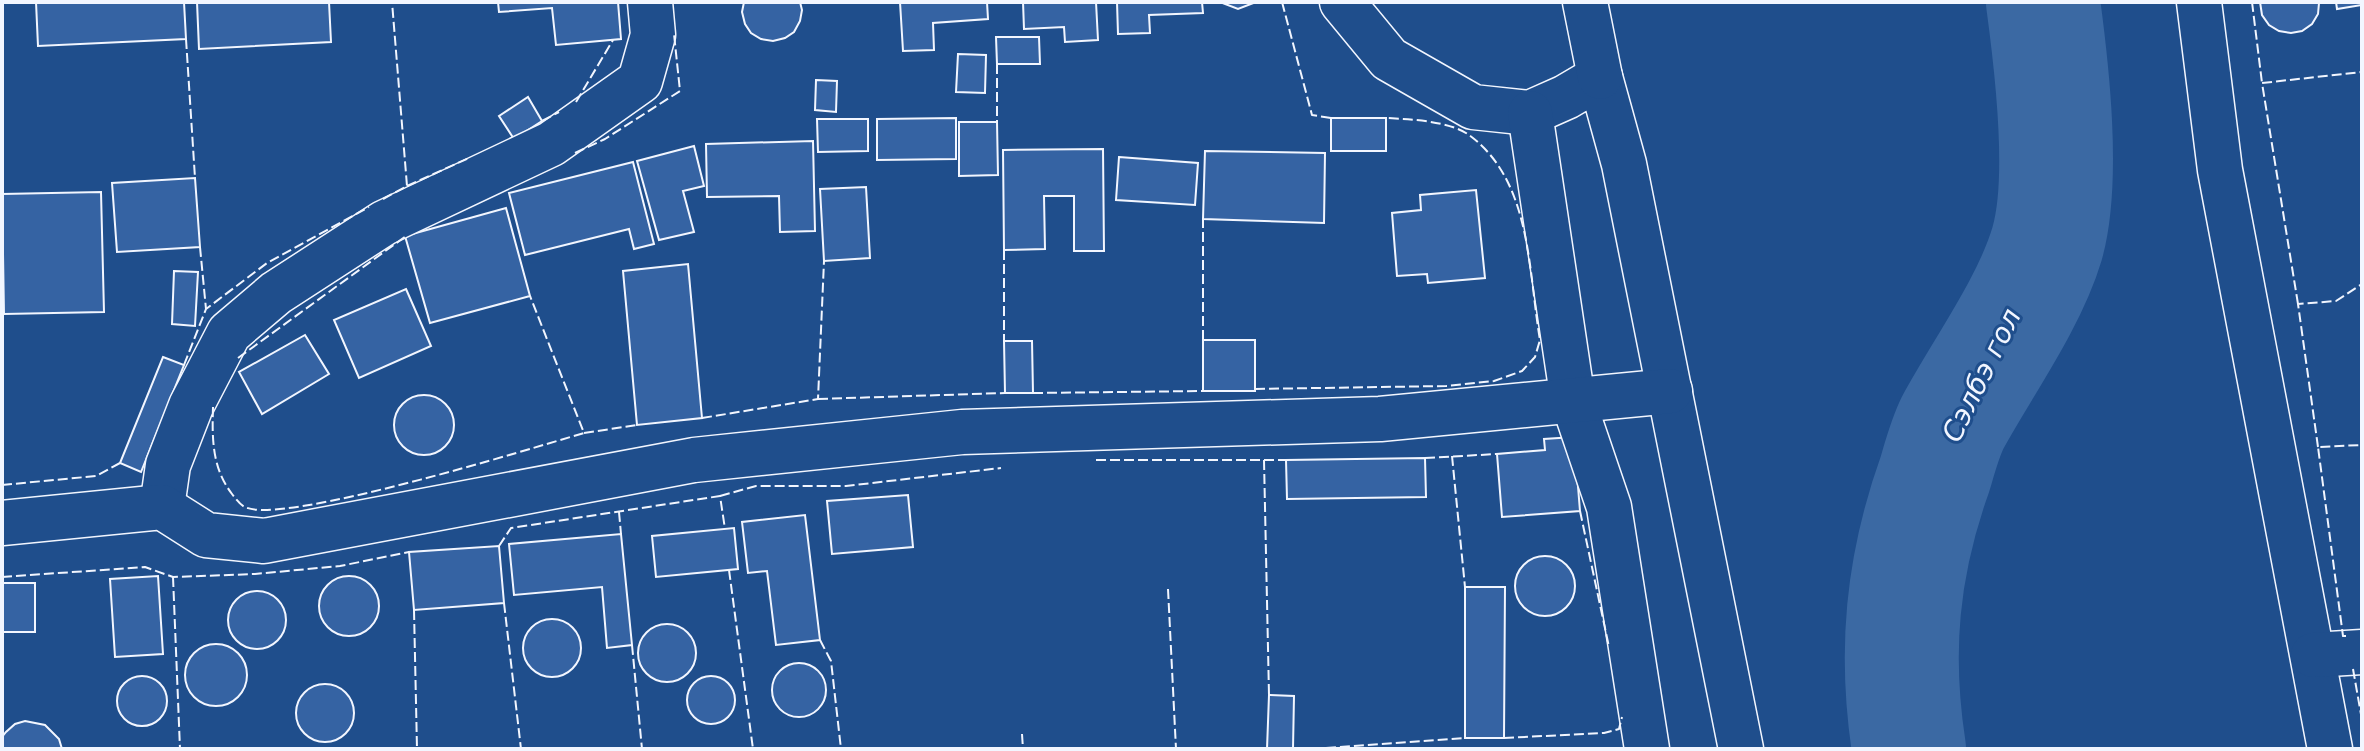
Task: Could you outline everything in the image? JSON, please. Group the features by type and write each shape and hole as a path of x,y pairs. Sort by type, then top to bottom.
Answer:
{"street":[{"path":"162,507 168,465 191,406 229,333 276,293 384,223 551,144 640,81 653,35 650,2"},
{"path":"1342,2 1389,59 1473,107 1530,113 1600,77"},
{"path":"1585,2 1600,77 1624,164 1741,749"},
{"path":"2199,2 2220,170 2330,749"},
{"path":"1530,113 1573,401 1609,507 1647,749"},
{"path":"2,523 162,507 206,535 264,541 710,459 962,432 1380,419 1670,391"},
{"path":"2313,655 2362,652"}],"building":[{"path":"36,2 184,2 186,39 38,46"},
{"path":"197,2 329,2 331,42 199,49"},
{"path":"498,2 618,2 621,39 556,45 552,8 499,12"},
{"path":"744,2 800,2 800,21 794,32 785,38 773,41 761,39 751,33 745,24 742,12"},
{"path":"900,2 987,2 988,19 933,23 934,50 903,51"},
{"path":"1023,2 1096,2 1098,40 1065,42 1064,27 1024,29"},
{"path":"1117,2 1202,2 1203,13 1149,15 1150,33 1118,34"},
{"path":"1220,2 1256,2 1238,9"},
{"path":"2260,2 2319,2 2318,14 2312,24 2302,31 2279,31 2269,25 2262,15"},
{"path":"2336,2 2362,2 2362,5 2337,9"},
{"path":"996,37 1039,37 1040,64 997,64"},
{"path":"958,54 986,55 985,93 956,92"},
{"path":"816,80 837,81 836,112 815,110"},
{"path":"528,97 542,121 514,139 499,116"},
{"path":"956,118 956,159 877,160 877,119"},
{"path":"1331,118 1386,118 1386,151 1331,151"},
{"path":"817,119 868,119 868,151 818,152"},
{"path":"959,122 997,122 998,175 959,176"},
{"path":"813,141 815,231 780,232 779,196 707,197 706,144"},
{"path":"694,146 704,186 683,191 694,232 659,240 637,161"},
{"path":"1103,149 1104,251 1074,251 1074,196 1044,196 1045,249 1004,250 1003,150"},
{"path":"1205,151 1325,153 1324,223 1203,219"},
{"path":"1119,157 1198,163 1195,205 1116,200"},
{"path":"633,162 654,244 634,249 629,229 525,255 509,193"},
{"path":"195,178 200,247 117,252 112,183"},
{"path":"866,187 870,258 824,261 820,189"},
{"path":"1476,190 1485,278 1428,283 1427,274 1397,276 1392,213 1421,210 1420,195"},
{"path":"101,192 104,312 4,314 2,194"},
{"path":"506,208 530,296 430,323 405,236"},
{"path":"688,264 702,418 637,425 623,271"},
{"path":"174,271 198,272 195,326 172,324"},
{"path":"406,289 431,346 359,378 334,320"},
{"path":"305,335 329,374 262,414 239,372"},
{"path":"1203,340 1255,340 1255,391 1203,391"},
{"path":"1004,341 1032,341 1033,393 1005,393"},
{"path":"163,357 184,365 141,472 120,463"},
{"path":"424,395 445,404 454,425 445,446 424,455 403,446 394,425 403,404"},
{"path":"1574,437 1580,511 1502,517 1497,454 1545,450 1544,439"},
{"path":"1425,458 1426,497 1287,499 1286,460"},
{"path":"908,495 913,547 832,554 827,501"},
{"path":"805,515 820,640 776,645 767,571 748,573 742,522"},
{"path":"734,528 738,569 656,577 652,536"},
{"path":"621,534 632,645 607,648 602,587 514,595 509,544"},
{"path":"499,546 504,603 414,610 409,552"},
{"path":"1545,556 1566,565 1575,586 1566,607 1545,616 1524,607 1515,586 1524,565"},
{"path":"158,576 163,654 115,657 110,579"},
{"path":"349,576 370,585 379,606 370,627 349,636 328,627 319,606 328,585"},
{"path":"2,583 35,583 35,632 2,632"},
{"path":"1465,587 1505,587 1504,738 1465,738"},
{"path":"257,591 278,599 286,620 278,641 257,649 236,641 228,620 236,599"},
{"path":"552,619 573,627 581,648 573,669 552,677 531,669 523,648 531,627"},
{"path":"667,624 688,632 696,653 688,674 667,682 646,674 638,653 646,632"},
{"path":"216,644 228,646 238,653 245,663 245,687 238,697 228,704 216,706 204,704 194,697 187,687 185,675 187,663 194,653 204,646"},
{"path":"799,663 818,671 826,690 818,709 799,717 780,709 772,690 780,671"},
{"path":"142,676 160,683 167,701 160,719 142,726 124,719 117,701 124,683"},
{"path":"711,676 728,683 735,700 728,717 711,724 694,717 687,700 694,683"},
{"path":"325,684 346,692 354,713 346,734 325,742 304,734 296,713 304,692"},
{"path":"1269,695 1294,696 1293,749 1267,749"},
{"path":"25,721 45,725 59,739 62,749 2,749 2,737 6,732 15,724"}],"waterway":[{"name":"Сэлбэ гол","path":"1909,749 1902,678 1904,610 1908,576 1924,508 1950,428 2029,289 2047,244 2052,218 2055,124 2043,2"}],"fence":[{"path":"383,199 407,186 392,2"},
{"path":"1282,2 1312,115 1331,118"},
{"path":"2252,2 2262,83"},
{"path":"575,153 605,139 680,91 674,34"},
{"path":"186,39 195,178"},
{"path":"576,102 613,40"},
{"path":"997,64 997,122"},
{"path":"2298,304 2262,83 2362,72"},
{"path":"542,121 559,112"},
{"path":"1255,389 1446,386 1494,381 1522,371 1535,357 1540,340 1529,257 1516,202 1505,177 1490,154 1461,130 1429,122 1386,118"},
{"path":"407,186 469,158"},
{"path":"184,365 206,309 267,263 369,207"},
{"path":"1203,219 1203,340"},
{"path":"238,358 406,236"},
{"path":"200,247 206,309"},
{"path":"1004,250 1004,341"},
{"path":"702,418 818,399 824,261"},
{"path":"2318,447 2298,304 2336,301 2362,284"},
{"path":"213,407 215,453 225,484 243,506 268,510 306,506 408,483 584,433 530,296"},
{"path":"1033,393 1203,391"},
{"path":"818,399 1005,393"},
{"path":"584,433 637,425"},
{"path":"2346,636 2343,636 2318,447 2362,445"},
{"path":"1425,458 1497,454"},
{"path":"1452,456 1465,587"},
{"path":"1096,460 1286,460"},
{"path":"1264,460 1269,695"},
{"path":"2,485 96,476 120,463"},
{"path":"720,496 756,486 846,486 1001,468"},
{"path":"499,546 511,528 720,496 725,529"},
{"path":"1580,511 1609,647"},
{"path":"619,512 621,534"},
{"path":"2,577 145,567 173,577 255,574 340,566 409,552"},
{"path":"729,570 753,749"},
{"path":"173,577 180,749"},
{"path":"1168,589 1176,749"},
{"path":"504,603 521,749"},
{"path":"414,610 417,749"},
{"path":"820,640 831,661 841,749"},
{"path":"632,645 642,749"},
{"path":"2353,669 2362,720"},
{"path":"1504,738 1604,733 1619,729 1622,717"},
{"path":"1022,734 1023,749"},
{"path":"1312,749 1465,738"}]}
